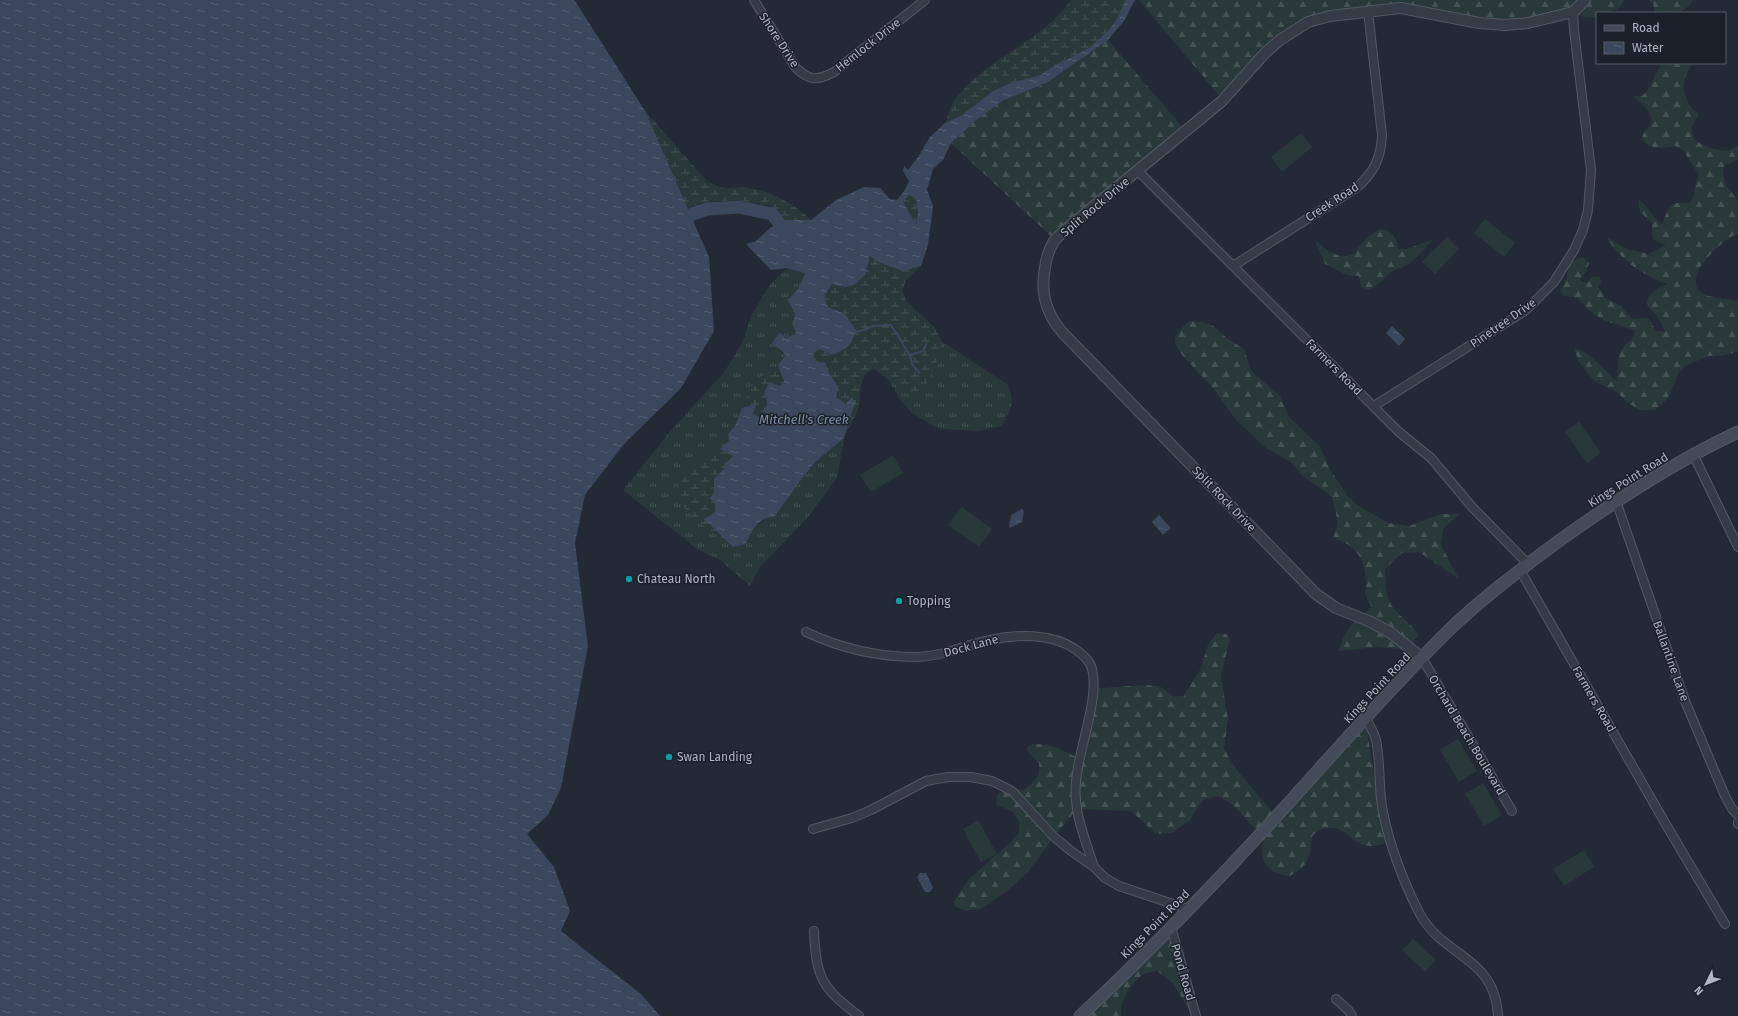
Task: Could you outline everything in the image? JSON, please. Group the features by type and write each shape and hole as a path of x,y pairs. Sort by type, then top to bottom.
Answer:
{"main road":[{"name":"Kings Point Road","path":"1080,1016 1238,857 1422,658 1455,625 1524,567 1616,501 1641,485 1738,432"}],"street":[{"name":"Shore Drive","path":"754,0 796,68 807,77"},
{"name":"Hemlock Drive","path":"807,77 816,79 834,72 925,0"},
{"path":"1573,12 1585,0"},
{"name":"Split Rock Drive","path":"1422,658 1391,634 1371,622 1336,608 1316,594 1085,357 1054,322 1045,301 1043,280 1046,260 1054,241 1065,230 1222,101 1265,53 1289,33 1308,22 1330,16 1402,8 1479,23 1504,25 1528,23 1573,12"},
{"name":"Creek Road","path":"1233,266 1356,188 1366,180 1376,165 1382,147 1382,135 1368,11"},
{"name":"Pinetree Drive","path":"1374,406 1526,310 1554,282 1574,250 1583,230 1588,210 1591,170 1573,12"},
{"name":"Farmers Road","path":"1138,171 1399,432 1431,458 1524,567 1668,828 1725,924"},
{"path":"1694,456 1738,547"},
{"name":"Ballantine Lane","path":"1616,501 1685,701 1725,796 1732,809 1738,815"},
{"name":"Dock Lane","path":"806,632 831,644 850,650 917,657 937,655 989,640 1026,636 1058,641 1071,646 1081,653 1092,667 1095,688 1077,770 1075,798 1079,821 1094,867"},
{"name":"Orchard Beach Boulevard","path":"1422,658 1512,811"},
{"path":"1366,718 1376,739 1383,814 1391,842 1412,900 1422,918 1437,936 1476,965 1489,980 1496,997 1498,1016"},
{"path":"813,829 852,818 926,782 948,777 971,777 992,780 1012,791 1053,836 1094,867 1105,878 1119,886 1188,909"},
{"name":"Pond Road","path":"1170,927 1196,1016"},
{"path":"814,931 815,955 820,978 840,1002 859,1016"},
{"path":"1336,999 1349,1011 1352,1016"}],"green space":[{"path":"1071,0 1126,0 1115,22 1107,32 1087,49 1057,64 1040,75 1008,84 993,91 962,115 945,123 953,103 965,87 995,62 1044,28"},
{"path":"1139,0 1624,0 1619,7 1613,11 1596,12 1596,18 1584,17 1576,13 1505,25 1401,8 1308,22 1221,98"},
{"path":"1649,0 1693,0 1685,9 1677,12 1655,12 1653,4"},
{"path":"1108,40 1184,129 1055,240 951,143 976,120 1004,100 1048,83"},
{"path":"1661,64 1693,64 1689,69 1684,83 1684,90 1689,104 1699,114 1691,128 1693,136 1696,141 1709,148 1726,151 1738,146 1738,159 1724,166 1723,176 1724,181 1731,193 1738,200 1738,234 1727,240 1708,257 1699,269 1696,280 1697,290 1708,296 1738,301 1738,352 1719,356 1708,356 1685,366 1679,373 1667,399 1655,410 1639,410 1627,402 1618,393 1594,381 1579,362 1574,349 1584,352 1590,356 1618,382 1617,367 1620,354 1625,345 1633,338 1635,330 1605,321 1591,312 1577,298 1564,296 1560,290 1564,285 1571,263 1578,258 1584,258 1589,263 1580,280 1587,283 1592,277 1600,277 1601,283 1598,287 1603,293 1604,297 1621,306 1631,318 1649,319 1656,331 1665,331 1657,316 1647,305 1647,301 1654,291 1668,284 1650,277 1633,266 1617,252 1607,237 1625,248 1648,254 1666,245 1654,240 1652,237 1652,223 1640,211 1638,204 1639,200 1662,224 1670,207 1676,203 1688,203 1693,199 1696,182 1699,175 1683,150 1675,146 1667,148 1652,147 1644,142 1642,138 1650,124 1651,116 1646,108 1633,96 1642,96 1647,91"},
{"path":"645,111 706,180 723,188 748,188 774,195 798,209 811,220 785,220 770,206 738,200 705,202 687,208"},
{"path":"1301,133 1312,147 1282,172 1271,157"},
{"path":"909,195 916,199 918,212 916,225 903,201"},
{"path":"1485,219 1515,243 1504,257 1474,233"},
{"path":"1380,229 1388,231 1393,235 1398,249 1407,249 1434,239 1411,262 1396,269 1373,288 1368,290 1364,289 1361,285 1359,276 1347,275 1325,264 1315,240 1333,253 1344,256 1350,255 1355,253 1359,246"},
{"path":"1447,237 1459,249 1435,274 1422,262"},
{"path":"870,256 878,262 903,270 921,266 906,280 902,291 907,303 935,328 941,341 940,353 933,372 924,388 916,392 904,391 875,369 866,374 861,383 857,411 842,439 816,462 794,488 775,516 764,519 760,522 750,534 746,544 733,547 689,513 682,503 678,492 681,480 695,464 729,441 728,434 735,426 751,386 761,376 769,373 778,365 813,354 820,349 831,355 853,340 856,330 845,314 828,307 824,296 832,284 845,287 865,275"},
{"path":"921,266 906,280 902,291 907,302 935,328 941,341 1007,384 1012,401 1010,411 1001,426 979,431 939,429 912,413 899,398 888,379 875,369 869,370 860,387 859,405 844,438 837,478 808,517 759,568 750,586 720,560 697,549 623,490 669,433 725,371 743,342 751,316 769,286 787,268 805,272 798,289 788,300 795,314 792,324 796,333 786,338 781,332 778,350 786,355 742,408 735,426 728,434 746,544 751,529 769,517 815,462 844,437 852,397 903,270"},
{"path":"1190,321 1212,325 1228,339 1244,349 1251,371 1280,396 1289,417 1320,447 1331,471 1347,495 1357,505 1388,523 1409,526 1441,514 1459,514 1443,529 1441,545 1459,579 1419,552 1402,553 1385,569 1388,597 1392,607 1416,631 1418,635 1413,642 1401,649 1376,647 1339,651 1347,631 1360,616 1372,608 1365,593 1366,584 1364,565 1353,548 1333,538 1337,523 1332,497 1302,475 1291,462 1266,448 1236,420 1214,389 1183,356 1175,344 1175,337"},
{"path":"1579,422 1601,453 1587,463 1565,432"},
{"path":"893,455 903,473 871,492 860,475"},
{"path":"962,507 992,529 979,547 948,525"},
{"path":"1217,633 1226,634 1230,639 1221,676 1228,719 1224,749 1236,769 1275,815 1259,833 1233,805 1218,796 1203,800 1190,820 1172,833 1156,834 1131,811 1077,809 1052,839 1028,872 1008,890 981,909 967,911 956,907 954,902 970,878 1011,842 1019,833 1020,822 1012,811 997,805 996,797 1005,789 1012,788 1024,790 1032,784 1038,775 1039,763 1027,750 1027,747 1039,744 1052,746 1076,757 1091,689 1143,685 1159,686 1173,696 1183,697 1200,670 1208,645"},
{"path":"1366,726 1386,843 1373,846 1363,845 1340,830 1326,828 1319,830 1312,836 1308,859 1300,869 1290,876 1274,872 1265,863 1263,858 1263,835"},
{"path":"1458,739 1477,771 1459,782 1440,750"},
{"path":"1483,783 1502,815 1484,826 1465,794"},
{"path":"978,820 997,854 981,862 963,829"},
{"path":"1584,850 1594,867 1564,886 1553,869"},
{"path":"1171,927 1193,1016 1172,982 1157,971 1149,972 1139,977 1127,992 1122,1004 1121,1016 1080,1016"},
{"path":"1413,939 1436,960 1425,972 1402,950"}],"water":[{"path":"0,0 574,0 577,4 645,111 709,257 714,331 681,388 624,444 585,495 575,543 588,646 561,788 548,815 527,834 554,867 570,911 561,931 642,995 660,1016 0,1016"},
{"name":"Mitchell's Creek","path":"1126,0 1135,0 1124,21 1108,40 1047,83 1004,100 976,120 951,143 943,160 933,169 927,190 933,206 928,245 921,266 903,271 878,262 870,256 865,275 854,285 845,287 832,284 824,296 828,307 845,314 856,330 853,340 845,349 831,355 820,349 813,354 816,363 825,362 829,373 838,387 836,397 846,404 852,397 855,402 844,438 815,462 775,516 764,519 760,522 750,534 746,544 733,547 704,519 715,512 715,502 710,499 714,492 714,479 725,468 726,463 733,456 720,449 729,441 728,434 735,426 742,408 756,404 753,414 764,421 767,402 765,391 769,382 780,386 784,381 778,365 786,355 772,343 780,332 786,338 796,333 792,324 795,314 788,300 798,289 805,273 787,268 771,270 746,244 756,241 770,228 785,220 811,220 836,200 864,187 880,188 890,199 897,200 909,181 903,171 904,166 908,170 930,137 945,123 962,115 993,91 1008,84 1040,75 1057,64 1087,49 1107,32 1115,22","holes":["909,195 916,199 918,212 916,225 903,201"]},
{"path":"1392,326 1405,339 1399,346 1386,333"},
{"path":"1022,509 1024,511 1022,522 1010,528 1011,515"},
{"path":"1159,515 1171,528 1163,535 1152,522"},
{"path":"920,873 926,873 933,888 930,892 925,892 917,877"}],"waterway":[{"name":"Mitchell's Creek","path":"690,215 707,209 739,207 772,214 790,237"},
{"path":"855,332 873,326 890,325 910,355 923,351 926,344"},
{"path":"910,355 912,364 919,373"}],"place":[{"name":"Chateau North","path":"629,579"},
{"name":"Topping","path":"899,601"},
{"name":"Swan Landing","path":"669,757"}]}
